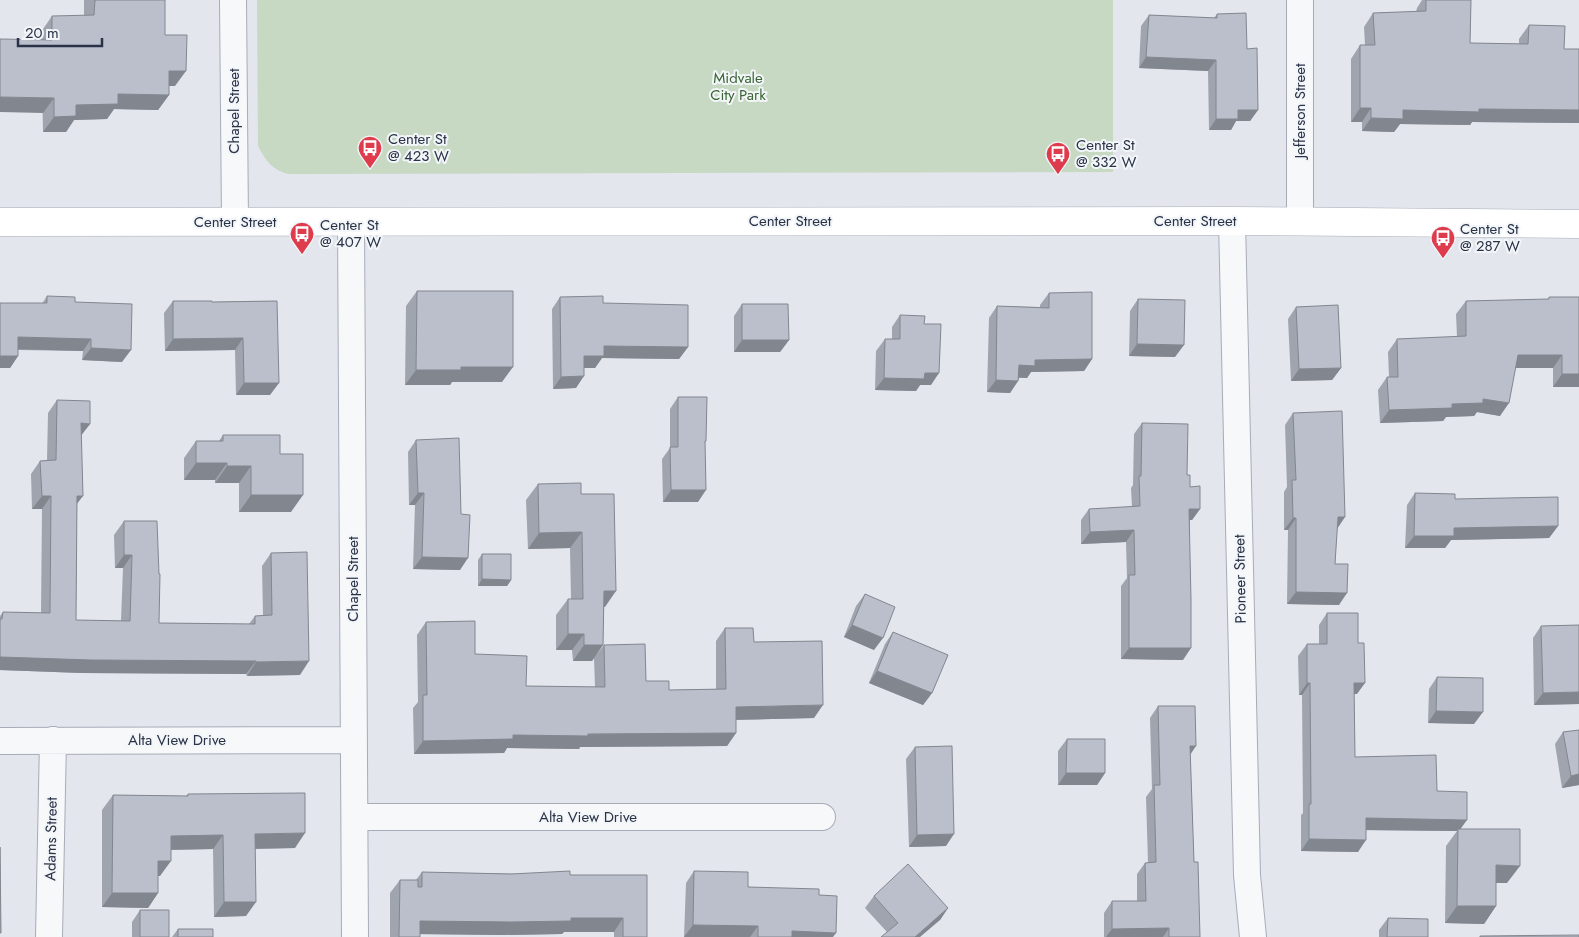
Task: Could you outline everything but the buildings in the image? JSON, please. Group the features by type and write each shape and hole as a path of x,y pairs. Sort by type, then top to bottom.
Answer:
{"main road":[{"name":"Center Street","path":"0,222 1232,221 1579,224"}],"street":[{"name":"Chapel Street","path":"233,0 235,222"},
{"name":"Jefferson Street","path":"1300,0 1300,222"},
{"name":"Pioneer Street","path":"1232,221 1247,876 1253,937"},
{"name":"Chapel Street","path":"351,222 355,937"},
{"name":"Alta View Drive","path":"0,740 354,740"},
{"name":"Adams Street","path":"49,937 53,740"},
{"name":"Alta View Drive","path":"355,818 822,817"}],"green space":[{"name":"Midvale City Park","path":"257,0 1113,0 1113,172 283,173 270,164 258,146"}],"place":[{"name":"Center St @ 423 W","path":"370,169"},
{"name":"Center St @ 332 W","path":"1058,175"},
{"name":"Center St @ 407 W","path":"302,255"},
{"name":"Center St @ 287 W","path":"1443,259"}]}
